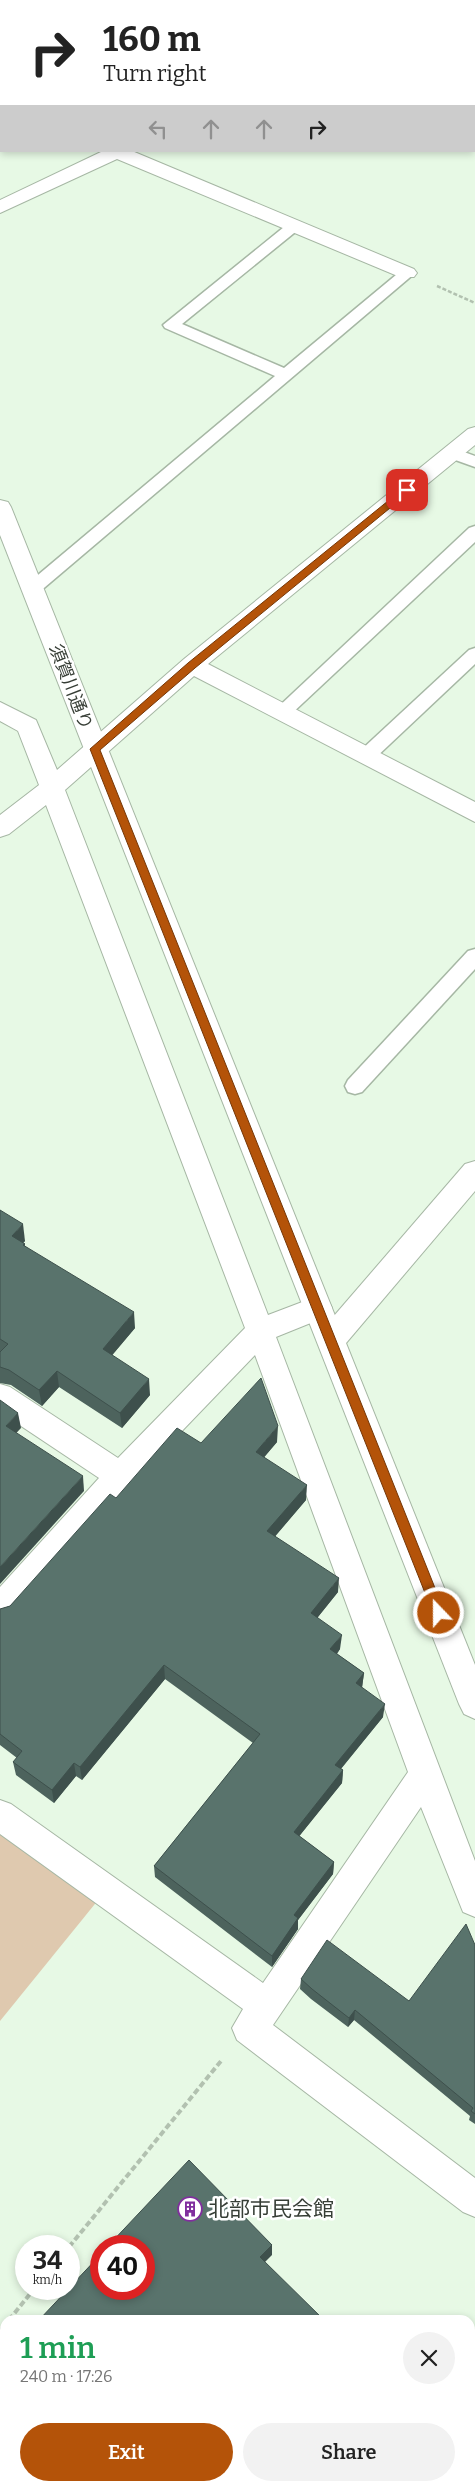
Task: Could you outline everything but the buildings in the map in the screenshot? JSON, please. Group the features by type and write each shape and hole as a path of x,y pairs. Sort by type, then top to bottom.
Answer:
{"street":[{"path":"0,207 118,152 407,273"},
{"path":"0,828 52,788 192,666 475,434"},
{"name":"須賀川通り","path":"0,507 475,1704"},
{"path":"192,666 473,809"},
{"path":"0,710 28,726 260,1330 425,1774 475,1901"},
{"path":"331,1340 475,1172"},
{"path":"0,1609 120,1476 260,1330 318,1308"},
{"path":"0,1396 120,1476"},
{"path":"258,2017 425,1774"},
{"path":"0,1815 258,2017 475,2200"}],"lane":[{"path":"286,375 171,325 294,226"},
{"path":"32,589 407,273"},
{"path":"453,453 475,462"},
{"path":"282,713 475,532"},
{"path":"366,756 475,654"},
{"path":"355,1086 475,956"}],"path":[{"path":"407,273 475,303"},
{"path":"78,2235 258,2017"},
{"path":"13,2315 25,2300"}],"shaded area":[{"path":"0,1820 103,1894 0,2021"}],"place":[{"name":"北部市民会館","path":"190,2209"}],"route":[{"path":"407,490 192,666 95,749 439,1613"}]}
